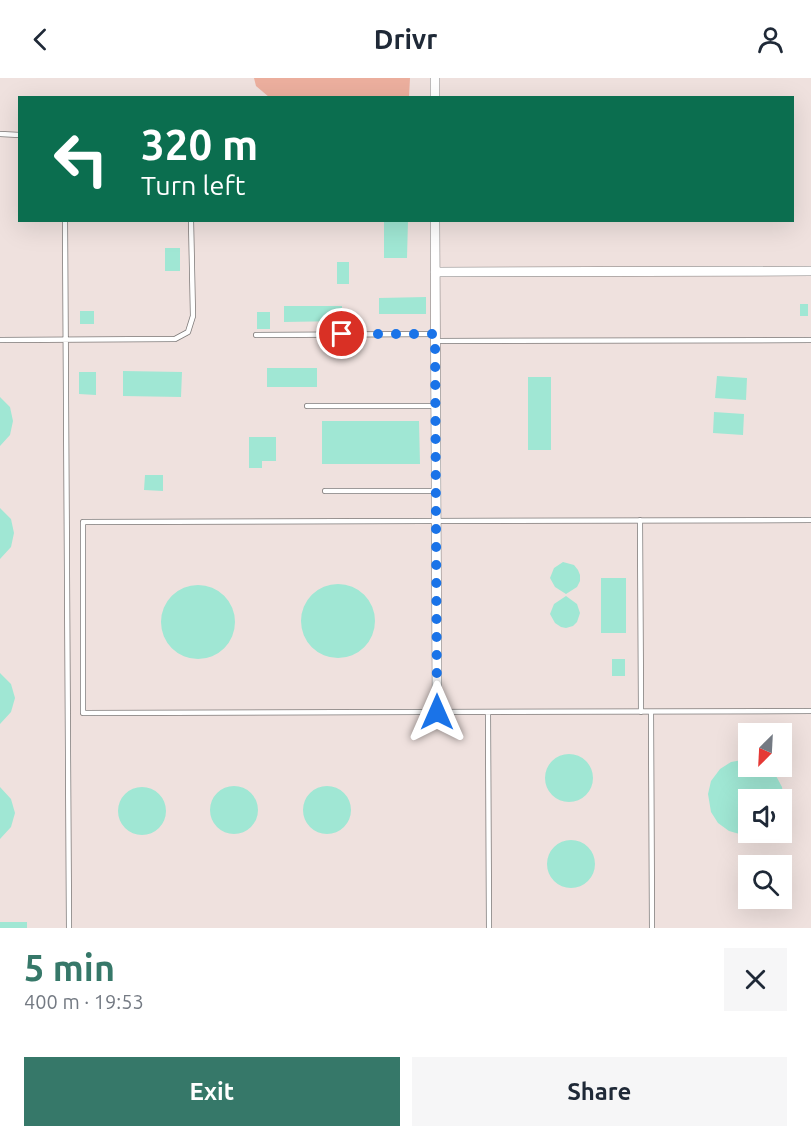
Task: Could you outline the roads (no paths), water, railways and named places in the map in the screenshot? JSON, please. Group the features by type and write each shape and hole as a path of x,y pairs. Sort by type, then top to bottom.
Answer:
{"street":[{"path":"435,78 435,96"},
{"path":"435,222 437,712"},
{"path":"435,272 811,271"}],"lane":[{"path":"0,134 18,135"},
{"path":"65,222 69,928"},
{"path":"0,340 175,339 188,332 193,316 191,222"},
{"path":"256,335 811,340"},
{"path":"307,406 436,406"},
{"path":"325,491 436,491"},
{"path":"640,520 641,712"},
{"path":"811,520 83,522 83,713 811,711"},
{"path":"488,712 489,928"},
{"path":"651,712 652,928"}]}
